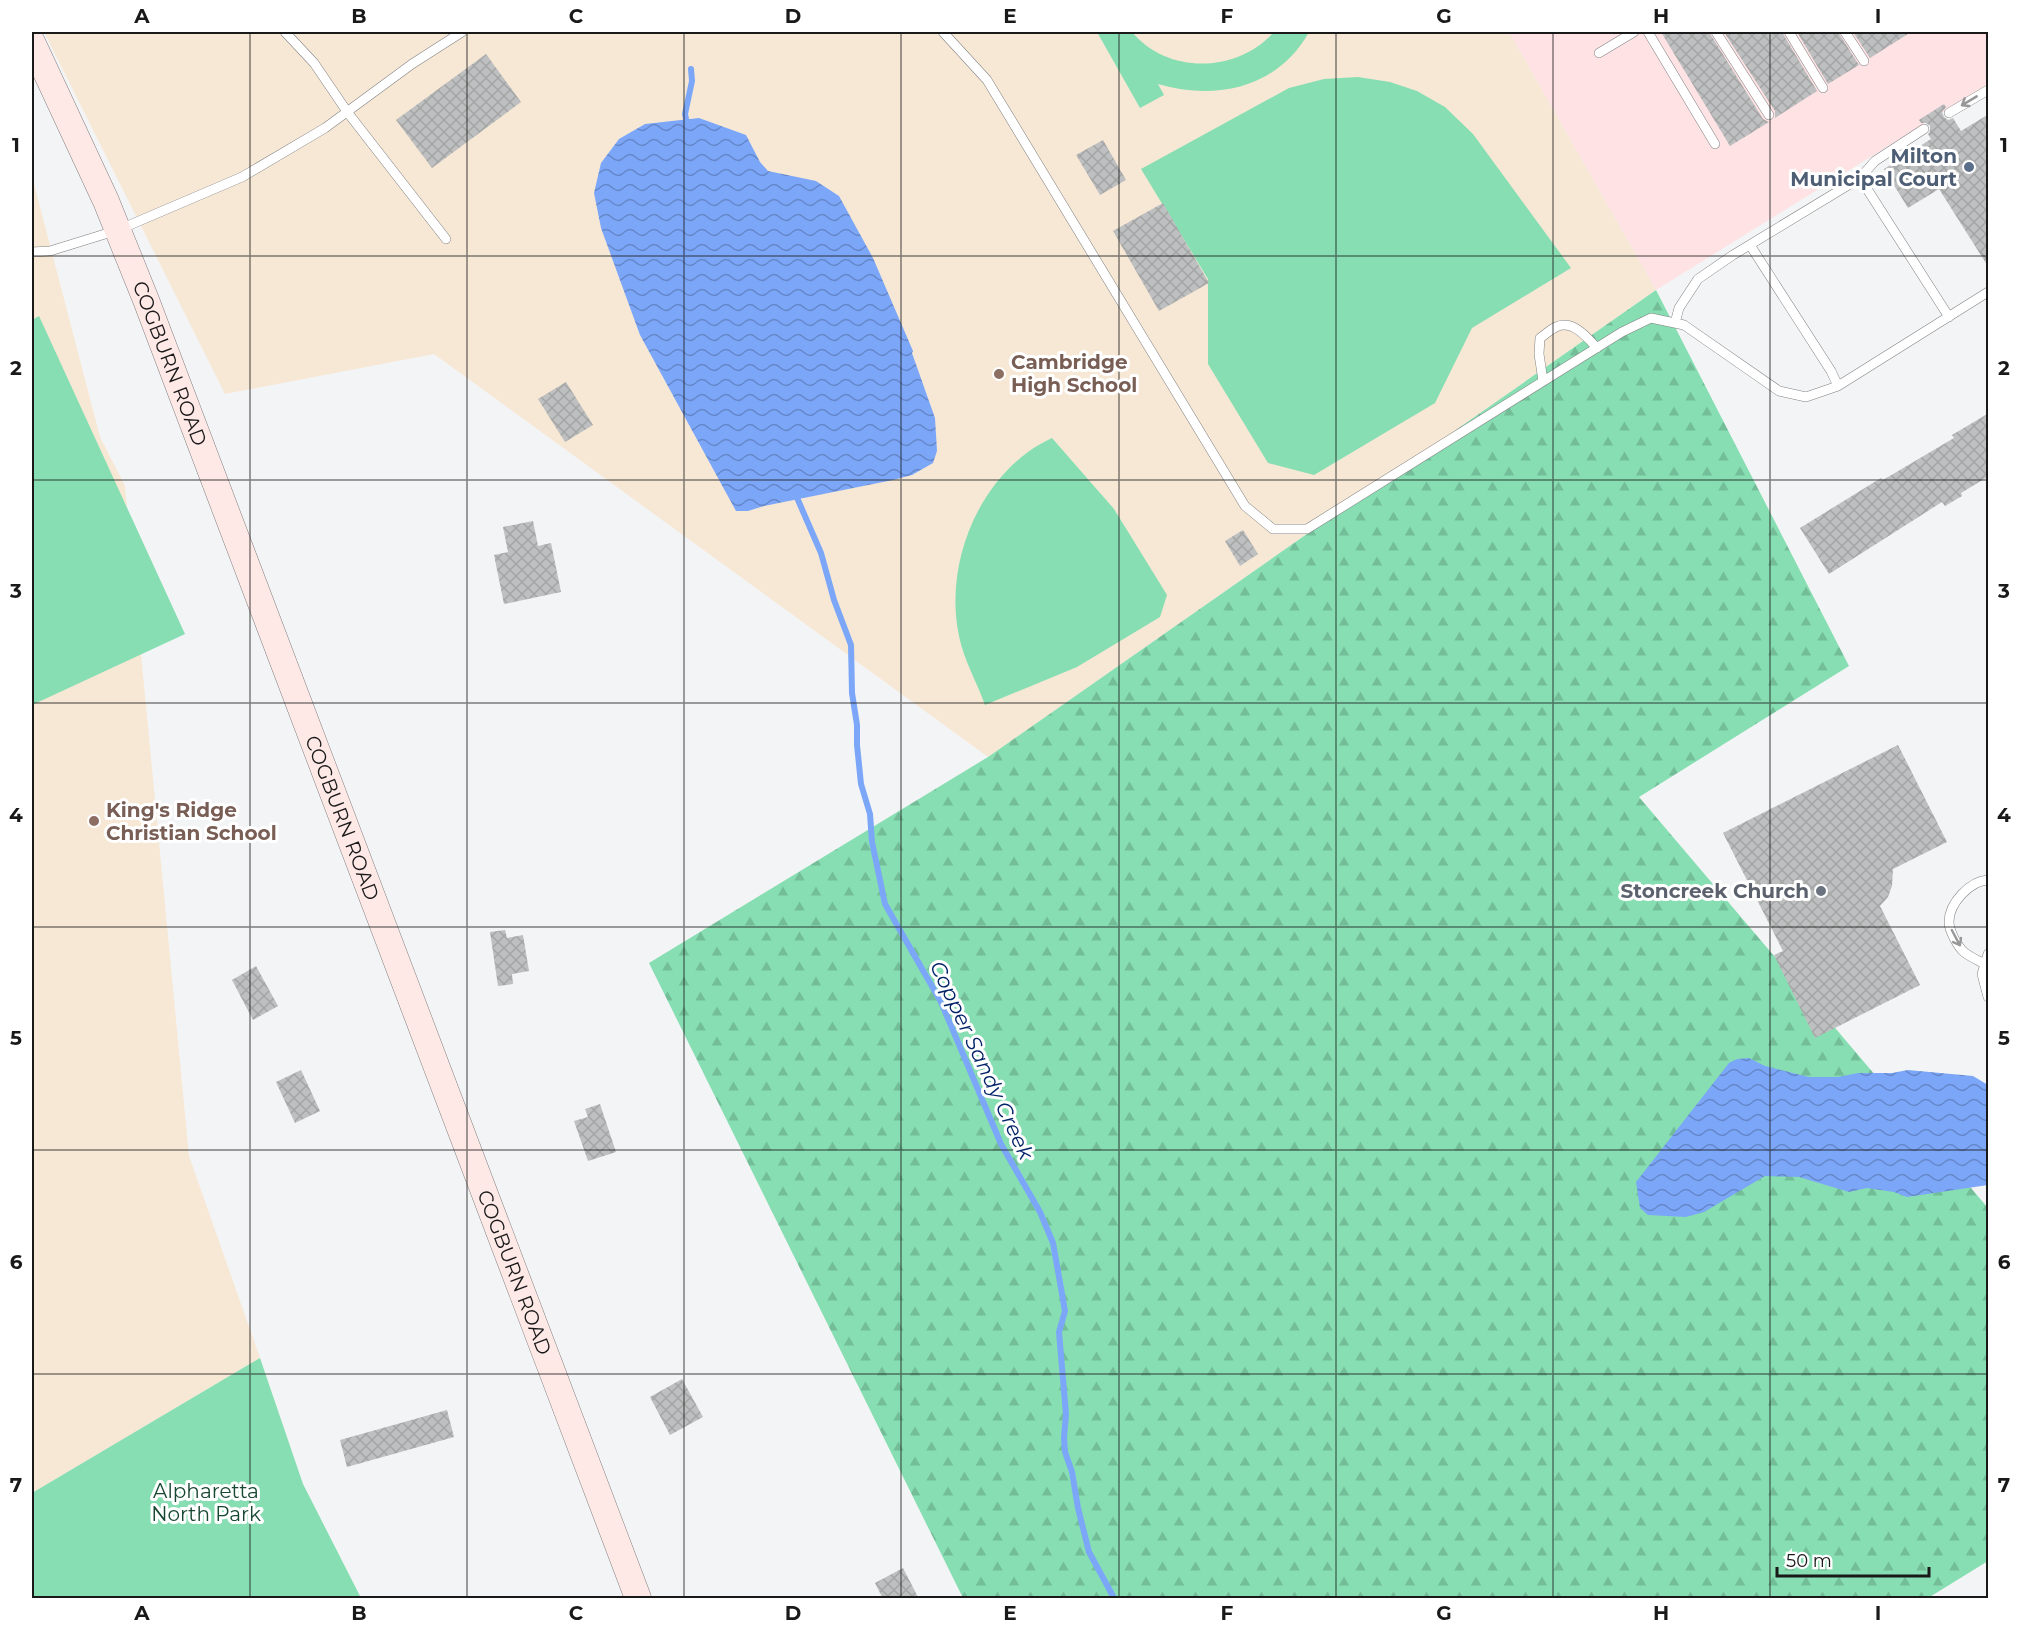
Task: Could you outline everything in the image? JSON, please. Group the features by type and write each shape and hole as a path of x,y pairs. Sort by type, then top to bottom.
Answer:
{"street":[{"name":"COGBURN ROAD","path":"32,42 118,230 146,300 638,1599"}],"lane":[{"path":"285,32 314,63 348,113 446,239"},
{"path":"32,252 50,251 118,230 242,177 348,113 412,64 462,32"},
{"path":"943,32 987,80 1245,506 1273,529 1307,529 1622,332 1651,318 1684,325 1779,391 1806,397 1838,386 1989,292"},
{"path":"1599,53 1634,32"},
{"path":"1648,32 1715,144"},
{"path":"1716,32 1769,115"},
{"path":"1789,32 1823,88"},
{"path":"1845,32 1864,61"},
{"path":"1949,113 1989,90"},
{"path":"1675,323 1679,308 1698,279 1860,178 1875,161 1924,129"},
{"path":"1860,178 1949,317"},
{"path":"1750,245 1831,371 1838,386"},
{"path":"1543,381 1539,354 1540,338 1557,326 1569,326 1582,332 1597,348"},
{"path":"1985,964 1964,952 1949,923 1955,903 1966,889 1981,881 1989,880"},
{"path":"1989,954 1982,974 1989,997"}],"shaded area":[{"name":"Cambridge High School","path":"44,32 1509,32 1656,290 988,757 434,354 225,394"},
{"path":"1509,32 1988,32 1988,84 1656,290"},
{"name":"King's Ridge Christian School","path":"32,176 100,437 125,486 189,1156 260,1358 32,1493"}],"green space":[{"path":"1097,32 1132,32 1147,46 1164,56 1183,62 1203,64 1241,55 1259,46 1274,32 1309,32 1296,51 1263,78 1223,90 1180,89 1158,84 1164,95 1140,108"},
{"path":"1358,77 1390,82 1417,91 1445,107 1473,134 1571,268 1472,328 1435,403 1314,475 1268,463 1208,364 1208,279 1141,169 1289,88 1324,79"},
{"path":"1656,290 1849,666 1639,797 1988,1208 1988,1561 1928,1598 963,1598 649,963 988,757"},
{"path":"39,316 185,634 32,705 32,320"},
{"path":"1052,438 1114,509 1167,595 1160,617 1077,667 985,705 959,636 956,585 960,559 978,510 992,488 1028,452"},
{"name":"Alpharetta North Park","path":"260,1358 303,1484 361,1598 32,1598 32,1493"}],"water":[{"path":"699,118 746,135 760,162 768,171 816,181 839,196 873,258 913,351 935,418 937,451 933,463 912,475 893,480 748,511 736,511 640,335 601,228 594,193 601,163 619,139 645,124"},
{"path":"1749,1058 1765,1066 1809,1077 1838,1077 1858,1073 1892,1073 1908,1070 1973,1076 1988,1085 1988,1185 1907,1197 1894,1192 1867,1188 1849,1192 1799,1177 1765,1176 1704,1212 1686,1217 1648,1215 1640,1208 1636,1182 1729,1063 1737,1059"}],"building":[{"path":"1661,32 1709,32 1763,119 1769,122 1730,146"},
{"path":"1724,32 1782,32 1817,91 1775,118 1775,111"},
{"path":"1797,32 1838,32 1859,65 1828,84"},
{"path":"1853,32 1911,32 1870,58"},
{"path":"486,54 521,102 432,168 396,120"},
{"path":"1944,104 1946,107 1942,112 1944,117 1948,120 1953,118 1961,131 1989,114 1989,268 1939,189 1908,208 1884,169 1931,139 1928,134 1930,126 1919,120"},
{"path":"1103,140 1126,180 1100,195 1076,155"},
{"path":"1163,203 1209,283 1159,311 1113,231"},
{"path":"566,382 593,425 565,442 538,399"},
{"path":"1989,413 1989,476 1961,493 1962,496 1945,506 1942,502 1829,574 1800,528 1881,478 1883,480 1954,438 1952,435"},
{"path":"533,521 538,546 551,543 561,592 504,604 494,555 508,552 503,527"},
{"path":"1243,530 1258,554 1240,566 1225,541"},
{"name":"Stoncreek Church","path":"1898,745 1947,842 1893,869 1892,886 1888,897 1880,906 1920,985 1815,1038 1774,955 1783,951 1723,833"},
{"path":"505,930 507,938 523,935 529,971 512,974 513,984 498,986 490,932"},
{"path":"256,966 278,1006 253,1020 232,980"},
{"path":"301,1070 320,1111 295,1123 276,1082"},
{"path":"600,1104 616,1152 588,1161 574,1121 588,1117 585,1109"},
{"path":"682,1379 703,1417 670,1435 650,1397"},
{"path":"447,1410 454,1437 347,1467 340,1440"},
{"path":"903,1568 919,1599 883,1599 875,1583"}],"waterway":[{"name":"Copper Sandy Creek","path":"686,119 692,81 691,69"},
{"name":"Copper Sandy Creek","path":"798,500 821,553 834,600 851,645 852,693 857,725 861,784 870,814 872,842 885,904 941,1002 1001,1144 1040,1212 1053,1243 1065,1311 1059,1332 1066,1414 1065,1452 1072,1472 1089,1552 1114,1598"}],"place":[{"name":"Milton Municipal Court","path":"1969,167"},
{"name":"Cambridge High School","path":"999,374"},
{"name":"King's Ridge Christian School","path":"94,821"},
{"name":"Stoncreek Church","path":"1821,891"}]}
